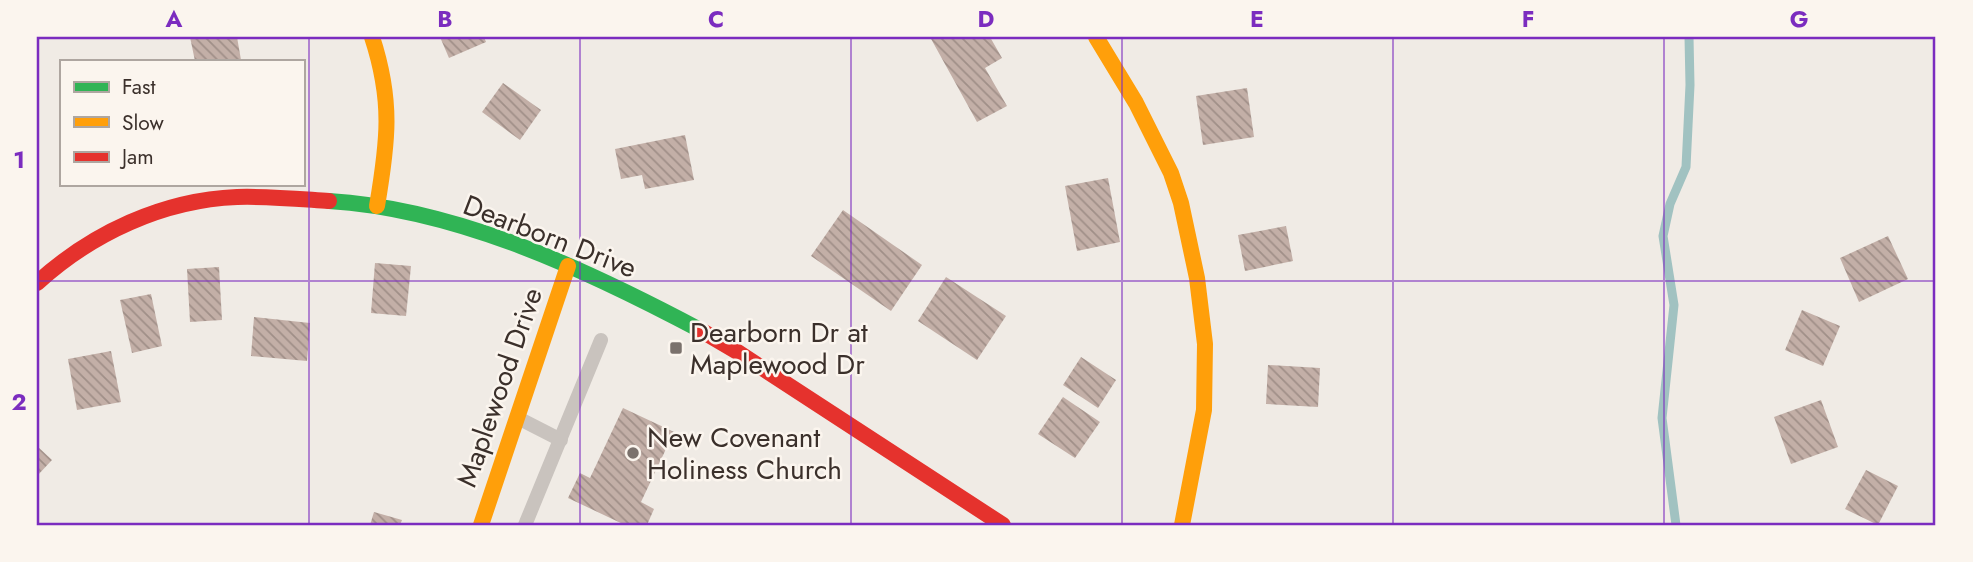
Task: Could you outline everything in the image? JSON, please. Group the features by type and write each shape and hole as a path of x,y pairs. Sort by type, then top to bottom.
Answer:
{"street":[{"path":"372,37 387,93 387,148 377,206"},
{"path":"1096,37 1141,111 1171,173 1180,199 1197,274 1203,317 1204,410 1182,525"},
{"name":"Dearborn Drive","path":"37,283 77,249 114,229 185,205 248,197 291,198 377,206 421,215 509,243 568,266 615,286 707,334 1003,525"},
{"name":"Maplewood Drive","path":"486,520 517,417 568,266"}],"lane":[{"path":"525,525 601,341"},
{"path":"517,417 561,440"}],"building":[{"path":"190,37 237,37 241,60 195,60"},
{"path":"440,37 484,37 486,42 449,58"},
{"path":"930,37 990,37 1002,58 985,68 1007,106 977,122"},
{"path":"503,83 541,110 520,140 482,112"},
{"path":"1247,88 1254,137 1203,145 1196,96"},
{"path":"685,135 694,180 645,189 642,175 621,179 615,149"},
{"path":"1108,178 1120,242 1077,251 1065,186"},
{"path":"843,210 922,265 891,311 811,256"},
{"path":"1286,226 1293,261 1245,271 1238,235"},
{"path":"1888,236 1908,279 1859,302 1840,258"},
{"path":"375,263 411,266 406,316 371,313"},
{"path":"219,267 222,320 190,322 187,269"},
{"path":"946,277 1006,316 977,360 918,321"},
{"path":"151,294 162,346 132,353 120,300"},
{"path":"1802,310 1840,326 1823,366 1785,350"},
{"path":"254,317 310,323 307,361 251,356"},
{"path":"111,351 121,402 77,410 68,359"},
{"path":"1081,357 1116,380 1098,408 1063,385"},
{"path":"1268,365 1320,368 1318,407 1266,404"},
{"path":"1063,397 1100,422 1075,458 1038,434"},
{"path":"1821,400 1838,447 1791,464 1774,417"},
{"name":"New Covenant Holiness Church","path":"623,408 674,432 641,502 654,509 647,525 625,525 568,498 580,473 590,478"},
{"path":"37,446 52,460 37,476"},
{"path":"1866,470 1898,486 1878,525 1845,509"},
{"path":"374,512 402,520 400,525 370,525"}],"waterway":[{"path":"1676,525 1662,418 1674,305 1663,236 1670,204 1686,167 1690,85 1689,37"}],"traffic: fast":[{"path":"329,201 378,206 426,216 522,246 614,286 702,331"}],"traffic: slow":[{"path":"372,37 386,101 386,141 377,206"},
{"path":"1096,37 1136,103 1171,173 1181,203 1197,278 1205,344 1204,410 1182,525"},
{"path":"481,525 568,266"}],"traffic: jam":[{"path":"37,283 81,249 130,222 156,212 182,205 237,197 329,201"},
{"path":"702,331 1003,525"}],"place":[{"name":"Dearborn Dr at Maplewood Dr","path":"676,348"},
{"name":"New Covenant Holiness Church","path":"633,453"}]}
